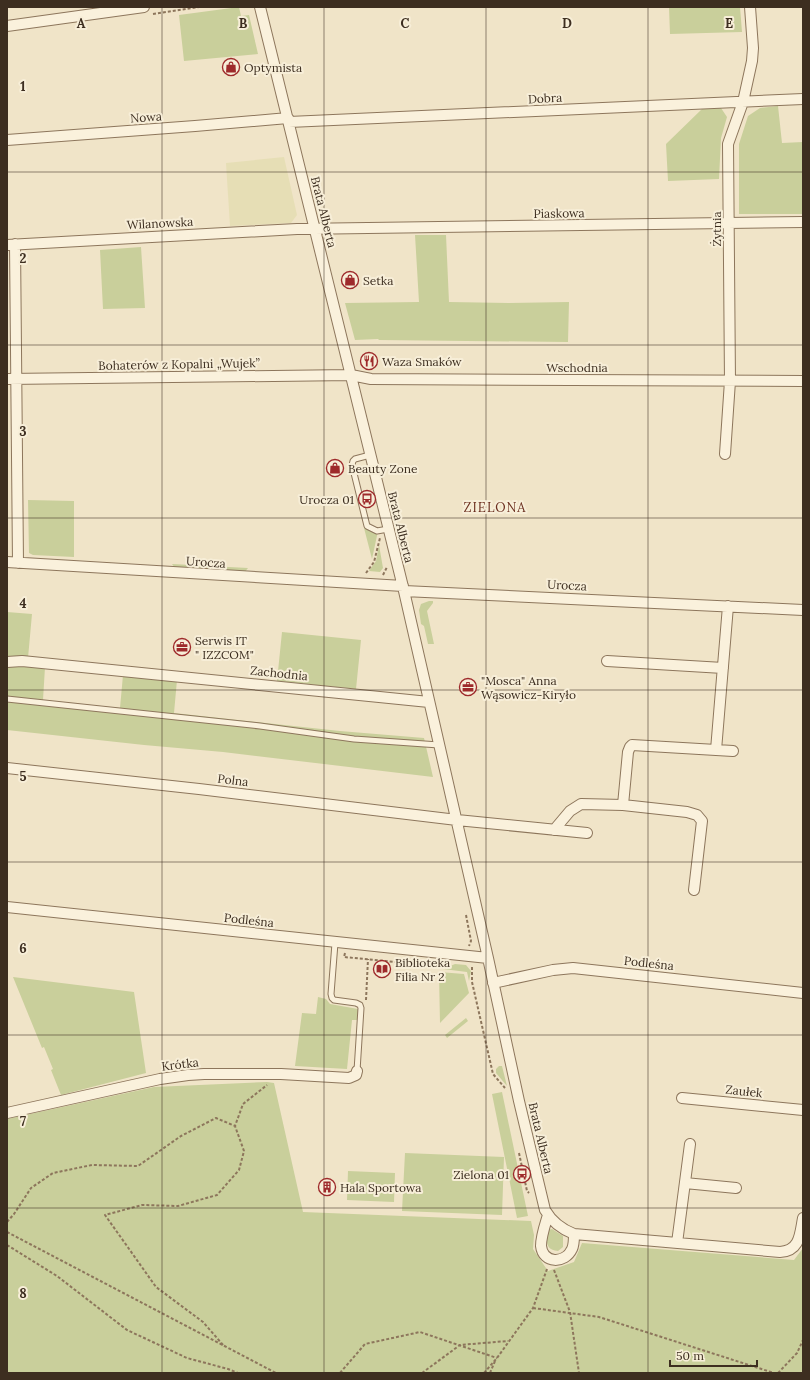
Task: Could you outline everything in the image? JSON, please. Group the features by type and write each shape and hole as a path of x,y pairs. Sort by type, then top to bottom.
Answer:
{"street":[{"path":"7,26 144,7"},
{"name":"Brata Alberta","path":"260,7 403,589 545,1210 562,1229 574,1234 780,1252 787,1252 791,1250 798,1241 803,1218"},
{"name":"Żytnia","path":"725,454 730,381 728,144 743,102 752,61 753,48 750,7"},
{"name":"Dobra","path":"288,120 803,99"},
{"name":"Nowa","path":"7,140 288,120"},
{"name":"Piaskowa","path":"315,229 803,222"},
{"name":"Wilanowska","path":"11,244 315,229"},
{"path":"11,244 12,379 18,563"},
{"name":"Wschodnia","path":"351,375 371,379 803,381"},
{"name":"Bohaterów z Kopalni „Wujek”","path":"12,379 351,375"},
{"name":"Urocza","path":"7,562 403,589 803,610"},
{"path":"716,750 728,606"},
{"name":"Zachodnia","path":"7,662 22,661 429,702"},
{"path":"607,661 723,668"},
{"path":"623,805 628,752 632,744 733,751"},
{"name":"Polna","path":"7,768 199,789 456,820"},
{"path":"554,830 570,811 581,804 623,805 687,812 697,816 702,821 694,890"},
{"path":"456,820 587,833"},
{"name":"Podleśna","path":"7,907 488,958"},
{"name":"Podleśna","path":"493,983 553,970 573,968 803,993"},
{"name":"Krótka","path":"7,1113 188,1075 281,1074 348,1078 356,1075 357,1071"},
{"name":"Zaułek","path":"682,1098 803,1110"},
{"path":"677,1242 690,1144"},
{"path":"685,1184 736,1188"},
{"path":"548,1215 542,1236 541,1247 543,1254 550,1260 558,1260 569,1254 573,1245 574,1234"}],"lane":[{"path":"370,455 355,459 352,464 366,526 377,531 388,529"},
{"path":"7,699 260,726 354,739 439,744"},
{"path":"335,942 331,998 334,1000 356,1003 361,1007 357,1071"}],"path":[{"path":"366,574 374,562 380,537"},
{"path":"465,909 471,941 467,947 468,956 469,963 473,970"},
{"path":"365,1005 368,959"},
{"path":"223,1345 203,1322 156,1287 105,1215 142,1205 178,1206 218,1195 239,1170 244,1150 235,1126 243,1104 281,1074"},
{"path":"7,1222 31,1188 54,1173 92,1165 138,1166 181,1136 216,1118 235,1126"},
{"path":"7,1232 276,1373"},
{"path":"7,1245 57,1276 127,1330 187,1358 238,1373"},
{"path":"484,1373 497,1358 533,1308 550,1260"},
{"path":"550,1260 570,1312 579,1373"},
{"path":"533,1308 599,1317 774,1373"},
{"path":"340,1373 365,1344 420,1332 497,1358"},
{"path":"778,1373 797,1353 803,1340"},
{"path":"422,1373 460,1345 509,1341"},
{"path":"490,1373 497,1358"}],"shaded area":[{"path":"284,157 297,215 291,223 230,226 226,163"}],"green space":[{"path":"239,7 241,16 249,15 258,54 184,61 179,15"},
{"path":"669,7 740,7 742,32 670,34"},
{"path":"778,106 782,143 803,142 803,214 739,214 739,144 748,116 760,108"},
{"path":"721,108 727,117 721,138 719,179 668,181 666,144 702,109"},
{"path":"415,235 446,235 449,302 569,302 568,342 378,339 355,340 345,303 419,302"},
{"path":"141,247 145,308 103,309 100,250"},
{"path":"28,500 74,501 74,557 33,555 29,553"},
{"path":"364,528 378,531 372,559"},
{"path":"379,545 383,568 380,572 369,571 376,561"},
{"path":"172,564 248,568 244,573 175,568"},
{"path":"433,601 427,611 434,644 428,644 424,626 421,624 419,610 421,604"},
{"path":"7,612 32,614 28,658 7,656"},
{"path":"282,632 361,640 356,689 277,681"},
{"path":"7,665 45,667 43,700 120,708 123,675 177,680 174,713 340,731 424,738 433,777 223,752 7,730"},
{"path":"455,964 466,965 471,971 469,981 467,972 443,969"},
{"path":"439,972 464,974 469,993 440,1023"},
{"path":"13,977 134,992 146,1073 61,1095 51,1070 53,1069 44,1047 42,1048"},
{"path":"318,997 326,999 330,1004 358,1009 358,1020 352,1020 347,1069 295,1066 302,1013 316,1014"},
{"path":"466,1018 468,1021 447,1038 445,1035"},
{"path":"499,1066 502,1066 507,1086 496,1073 496,1069"},
{"path":"267,1082 274,1083 303,1212 531,1221 534,1235 533,1249 548,1271 574,1262 582,1243 794,1260 803,1248 803,1373 7,1373 7,1119 154,1087"},
{"path":"502,1092 528,1216 517,1218 492,1094"},
{"path":"405,1153 504,1157 502,1215 402,1211"},
{"path":"348,1171 395,1173 394,1202 347,1200"},
{"path":"552,1229 563,1236 563,1247 558,1251 551,1249 547,1244 548,1230"}],"place":[{"name":"Optymista","path":"231,67"},
{"name":"Setka","path":"350,280"},
{"name":"Waza Smaków","path":"369,361"},
{"name":"Beauty Zone","path":"335,468"},
{"name":"Urocza 01","path":"367,499"},
{"name":"Serwis IT \" IZZCOM\"","path":"182,647"},
{"name":"\"Mosca\" Anna Wąsowicz-Kiryło","path":"468,687"},
{"name":"Biblioteka Filia Nr 2","path":"382,969"},
{"name":"Zielona 01","path":"522,1174"},
{"name":"Hala Sportowa","path":"327,1187"}],"district":[{"name":"ZIELONA","path":"495,507"}]}
